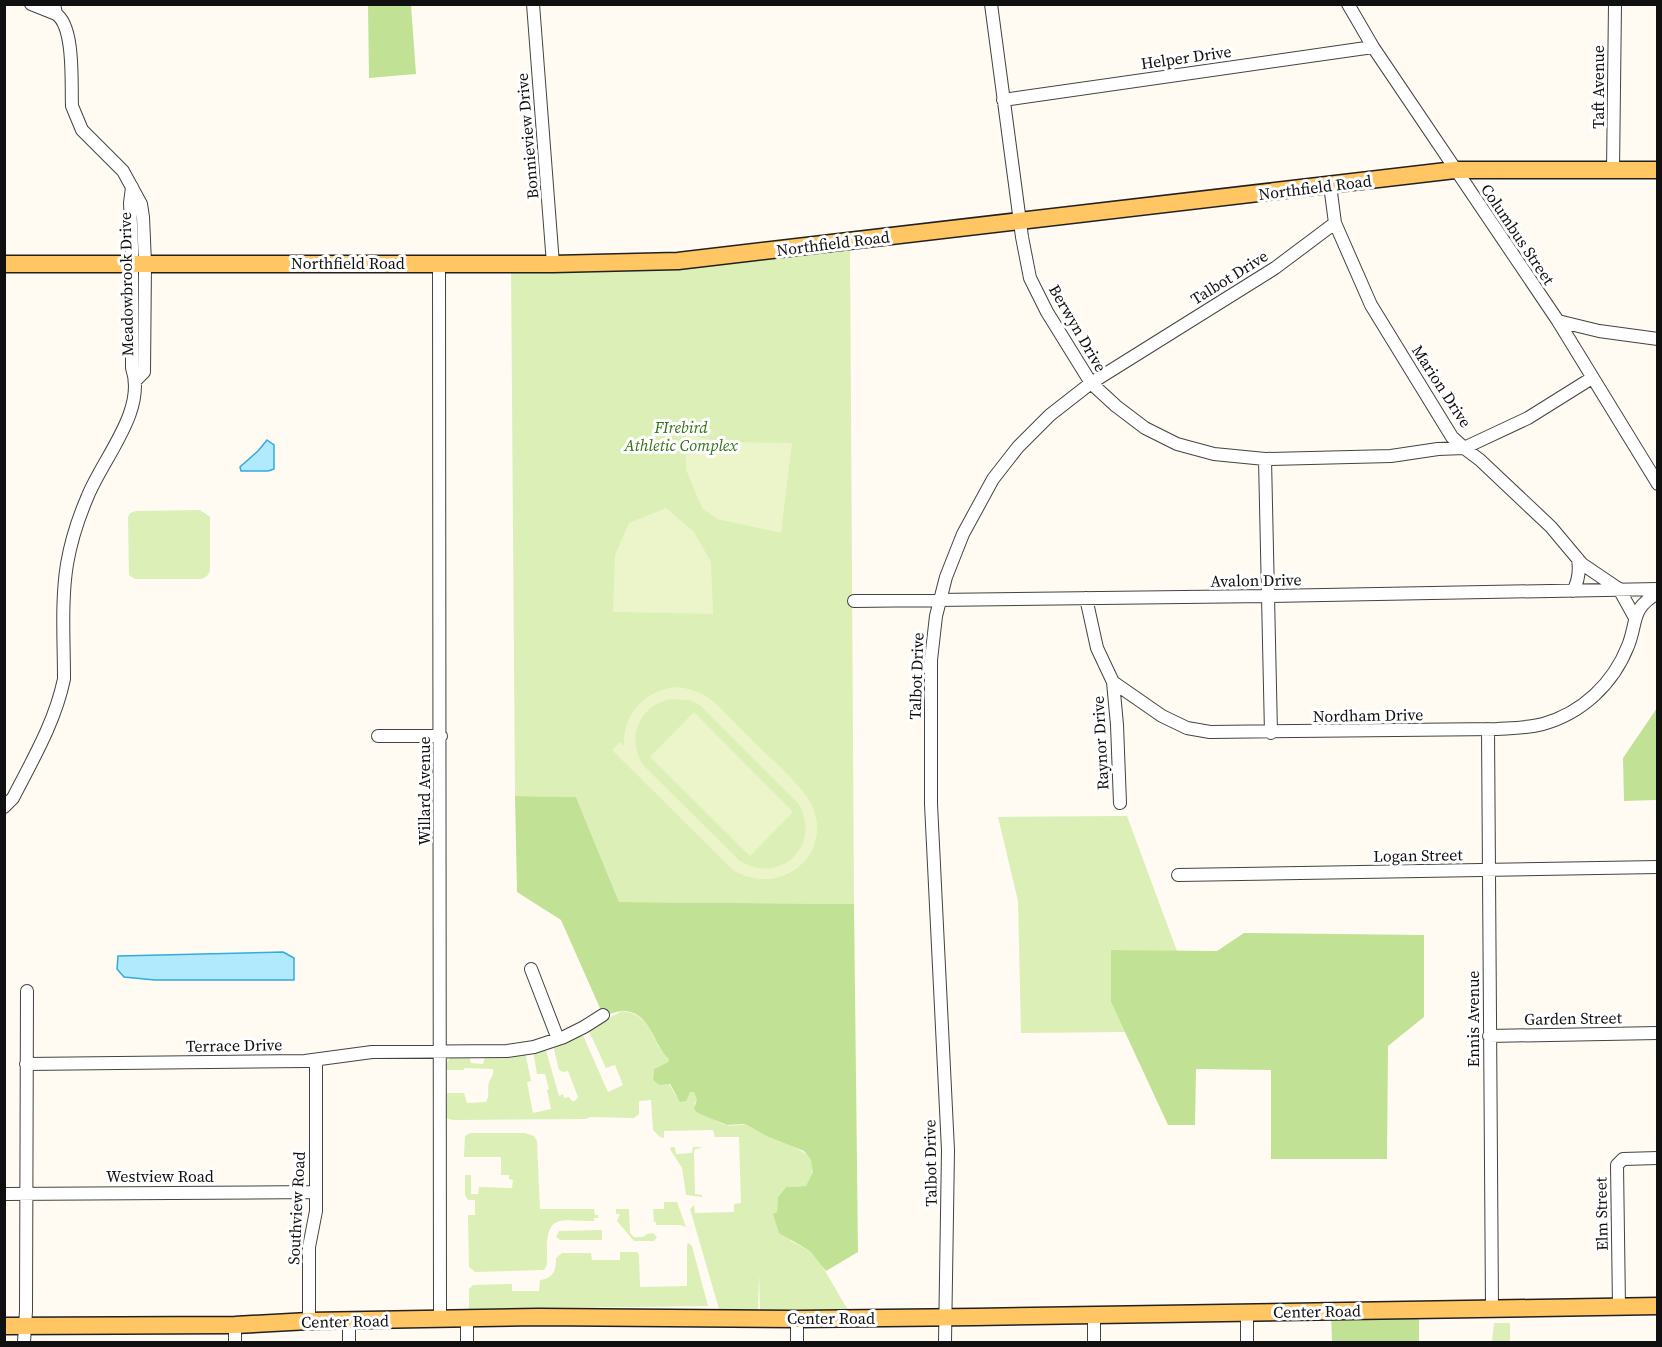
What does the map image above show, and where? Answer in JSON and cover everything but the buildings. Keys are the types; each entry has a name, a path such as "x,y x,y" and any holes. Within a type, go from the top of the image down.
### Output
{"main road":[{"name":"Northfield Road","path":"4,264 553,264 685,261 1455,170 1658,170"},
{"name":"Center Road","path":"4,1326 24,1334 309,1321 467,1318 945,1317 1658,1306"}],"street":[{"name":"Meadowbrook Drive","path":"4,807 13,798 49,729 60,697 64,679 66,566 71,545 88,495 126,423 135,396 136,380 132,368 139,263 130,203 132,187 123,171 82,130 75,116 72,106 68,35 63,19 55,9 31,4"},
{"name":"Bonnieview Drive","path":"533,4 553,264"},
{"name":"Berwyn Drive","path":"991,4 1019,221 1030,278 1047,312 1091,383 1145,428 1177,444 1214,454 1265,459 1391,456 1438,449 1464,448 1528,418 1592,378"},
{"name":"Columbus Street","path":"1348,4 1373,47 1558,321 1658,484"},
{"name":"Taft Avenue","path":"1613,170 1615,4"},
{"name":"Helper Drive","path":"1003,100 1373,47"},
{"name":"Marion Drive","path":"1330,185 1335,223 1371,305 1452,437 1480,460 1551,527 1578,559 1619,589 1635,616"},
{"name":"Talbot Drive","path":"945,1342 948,1150 931,804 931,660 940,600 954,554 993,479 1018,447 1050,415 1091,383 1275,268 1335,223"},
{"name":"Willard Avenue","path":"439,264 440,1319"},
{"path":"1558,321 1599,332 1658,339"},
{"path":"1265,459 1271,732"},
{"path":"1573,591 1579,577 1578,559"},
{"name":"Avalon Drive","path":"854,600 1267,596 1619,589 1658,591"},
{"path":"1635,616 1648,598 1658,591"},
{"name":"Nordham Drive","path":"1086,598 1097,648 1113,682 1162,716 1187,728 1210,732 1488,729 1542,724 1564,717 1579,708 1606,684 1629,645 1635,616"},
{"name":"Raynor Drive","path":"1113,682 1120,802"},
{"path":"1116,714 1123,706 1141,702"},
{"name":"Ennis Avenue","path":"1488,729 1492,1308"},
{"path":"378,736 441,736"},
{"name":"Logan Street","path":"1178,875 1658,867"},
{"path":"531,969 558,1039"},
{"path":"24,1334 27,991"},
{"name":"Terrace Drive","path":"26,1064 316,1060 372,1052 507,1051 534,1047 558,1039 603,1015"},
{"name":"Garden Street","path":"1490,1036 1658,1033"},
{"name":"Southview Road","path":"309,1321 309,1247 316,1211 316,1060"},
{"name":"Elm Street","path":"1618,1306 1617,1165 1623,1159 1658,1158"},
{"name":"Westview Road","path":"4,1194 316,1192"},
{"path":"1247,1313 1247,1342"},
{"path":"1094,1315 1094,1342"},
{"path":"467,1318 467,1342"},
{"path":"797,1318 797,1342"},
{"path":"349,1342 350,1322"},
{"path":"235,1325 235,1342"}],"green space":[{"path":"368,5 411,5 416,74 369,78"},
{"name":"FIrebird Athletic Complex","path":"850,241 854,904 619,902 576,797 515,796 511,264 553,264"},
{"path":"686,434 719,442 792,443 781,533 717,519 702,508 686,470"},
{"path":"666,508 694,532 711,562 713,614 613,612 615,555 629,523"},
{"path":"200,510 210,517 210,571 207,576 202,579 135,579 129,575 128,517 130,513"},
{"path":"677,687 689,689 712,701 803,791 814,810 817,828 815,844 807,858 796,869 782,876 766,879 750,877 733,870 612,750 620,742 624,746 627,724 638,706 645,699 665,689","holes":["670,699 690,700 701,706 798,803 804,818 805,833 794,857 783,864 770,868 755,867 740,861 643,765 636,744 638,724 643,716 650,708"]},
{"path":"1657,708 1657,800 1624,801 1623,758"},
{"path":"694,712 793,812 750,856 650,757"},
{"path":"515,796 576,797 619,902 854,904 858,1252 826,1271 810,1251 779,1233 773,1214 777,1212 778,1197 786,1187 806,1186 813,1172 811,1160 804,1151 768,1137 744,1124 727,1125 698,1113 694,1109 697,1099 694,1092 690,1092 686,1101 680,1102 670,1084 659,1085 653,1080 654,1069 668,1062 669,1059 641,1018 626,1011 603,1015 561,920 517,892"},
{"path":"1127,816 1177,951 1111,950 1111,1002 1125,1032 1021,1033 1018,901 998,817"},
{"path":"1244,933 1424,935 1424,1017 1388,1046 1387,1159 1271,1159 1271,1070 1196,1069 1195,1125 1168,1125 1111,1002 1111,950 1217,951"},
{"path":"622,1011 646,1023 669,1058 668,1062 654,1069 653,1080 659,1085 669,1084 676,1096 694,1092 698,1099 694,1104 722,1124 752,1127 770,1138 805,1153 810,1159 813,1166 812,1175 806,1186 786,1187 778,1197 777,1212 791,1241 810,1251 821,1264 848,1310 760,1311 759,1274 758,1311 720,1311 690,1209 694,1205 695,1213 734,1212 734,1204 741,1203 739,1137 715,1137 713,1130 664,1131 664,1138 660,1137 653,1130 651,1100 639,1101 639,1114 634,1118 453,1120 446,1118 447,1093 464,1093 467,1103 486,1102 493,1073 493,1069 446,1070 446,1064 450,1058 469,1056 471,1063 483,1064 485,1057 525,1052 531,1081 527,1082 533,1113 551,1109 545,1074 537,1074 533,1051 545,1047 559,1096 563,1094 564,1098 569,1097 575,1101 578,1097 568,1071 559,1070 553,1045 582,1033 608,1092 623,1085 615,1065 606,1068 588,1029"},
{"path":"470,1133 525,1133 534,1136 537,1141 540,1209 594,1209 595,1215 598,1215 594,1221 565,1220 553,1225 547,1239 547,1262 544,1270 475,1272 469,1267 468,1215 475,1215 475,1200 468,1200 465,1195 465,1175 471,1175 471,1194 478,1194 479,1187 512,1188 513,1180 509,1179 509,1175 501,1175 501,1157 464,1157 465,1136"},
{"path":"675,1147 676,1154 692,1153 693,1147 701,1147 695,1149 694,1152 695,1194 702,1195 702,1197 686,1195 682,1168 670,1149"},
{"path":"664,1202 677,1202 686,1227 656,1225 653,1209 664,1209"},
{"path":"616,1209 629,1209 630,1233 634,1237 643,1237 653,1233 657,1237 654,1241 634,1241 617,1221 620,1214 616,1214"},
{"path":"602,1230 602,1240 560,1240 556,1237 559,1231"},
{"path":"689,1243 692,1246 708,1306 469,1309 469,1289 473,1285 512,1284 512,1291 539,1291 540,1280 551,1275 555,1270 556,1258 562,1253 591,1253 592,1260 620,1260 620,1252 637,1252 640,1287 687,1286 687,1245"},
{"path":"1419,1309 1419,1342 1332,1342 1331,1311"},
{"path":"1494,1323 1510,1323 1510,1342 1492,1342"}],"water":[{"path":"267,440 274,445 274,469 241,471 240,467"},
{"path":"283,952 294,958 294,980 155,980 124,977 117,969 118,956"}]}
